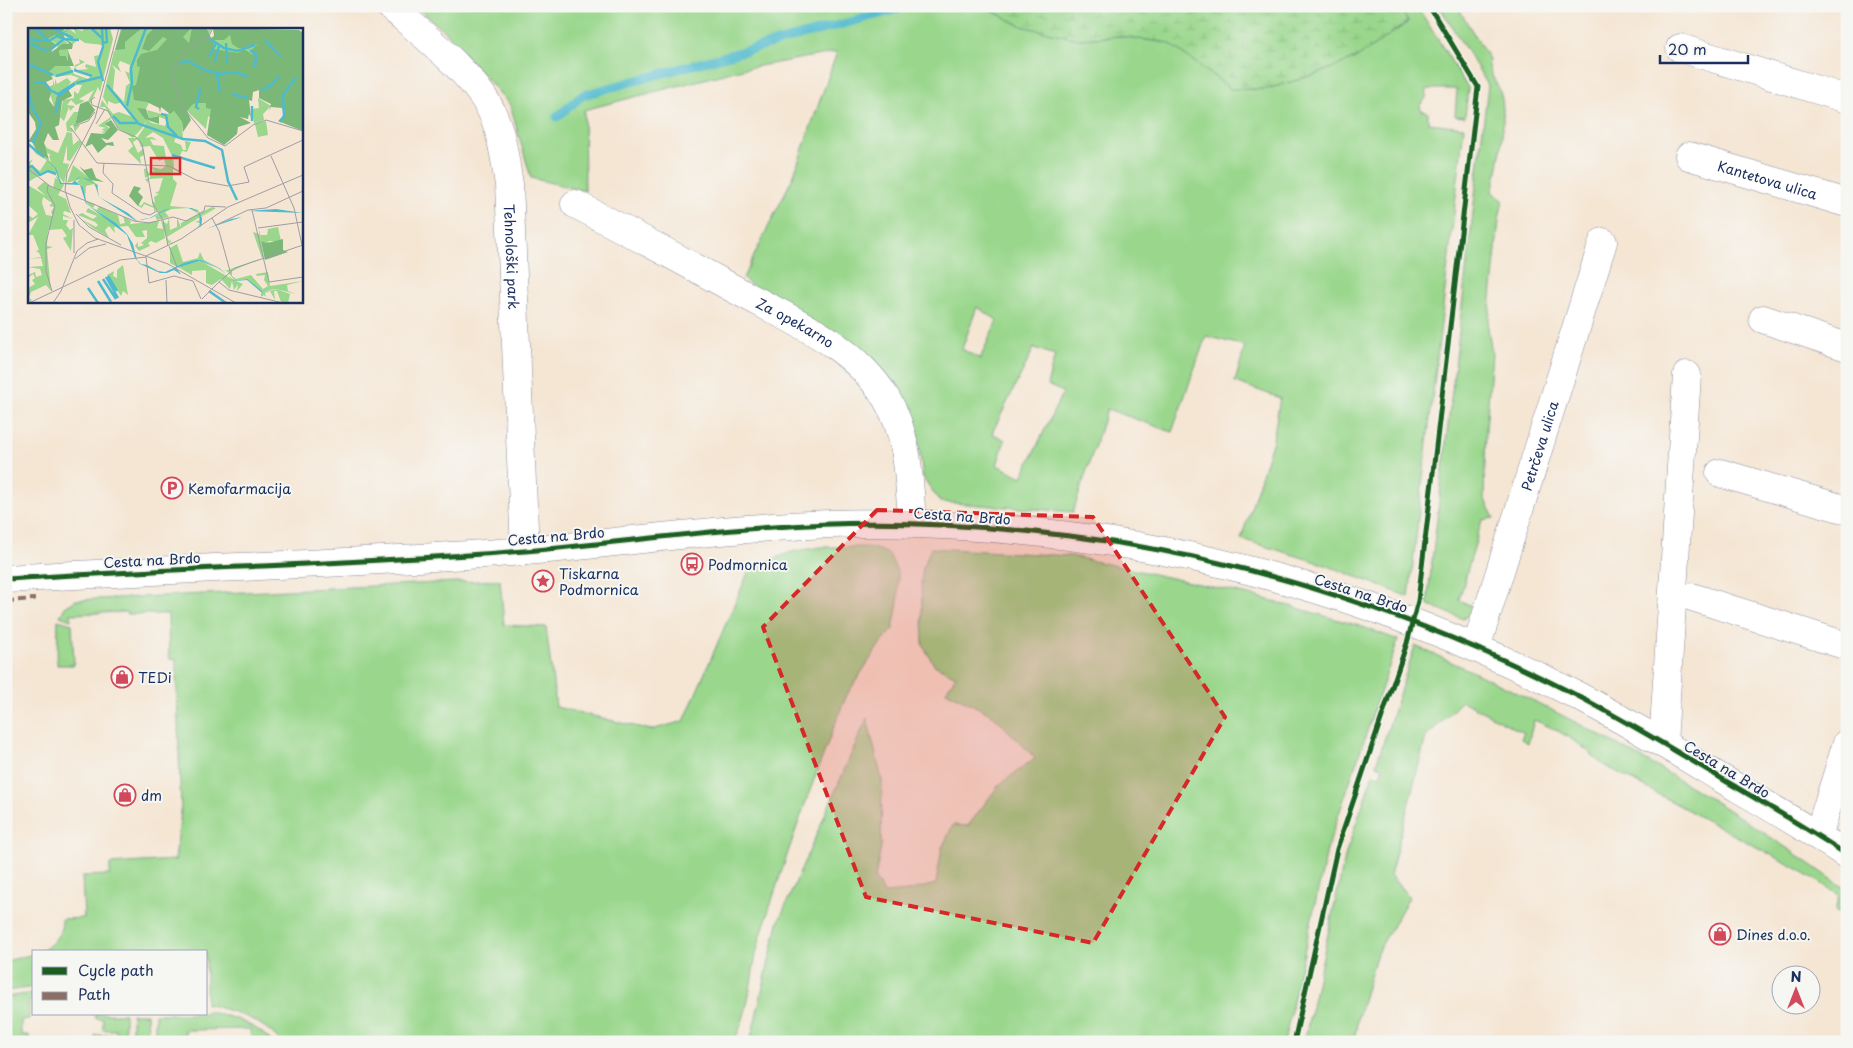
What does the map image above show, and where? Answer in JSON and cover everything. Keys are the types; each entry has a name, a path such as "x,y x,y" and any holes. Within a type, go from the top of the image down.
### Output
{"street":[{"name":"Tehnološki park","path":"390,6 448,58 479,92 494,116 501,139 509,184 525,551"},
{"path":"1680,48 1847,98"},
{"name":"Kantetova ulica","path":"1689,156 1847,203"},
{"name":"Za opekarno","path":"575,204 795,321 838,348 865,372 886,398 902,431 908,468 912,523"},
{"name":"Petrčeva ulica","path":"1476,648 1603,242"},
{"path":"1762,319 1847,347"},
{"path":"1663,743 1687,375"},
{"path":"1720,473 1847,510"},
{"name":"Cesta na Brdo","path":"6,579 525,551 776,526 912,523 1044,533 1138,546 1230,565 1356,602 1476,648 1577,695 1663,743 1847,855"},
{"path":"1692,597 1847,646"},
{"path":"1818,836 1847,743"}],"highlighted area":[{"path":"877,510 1093,517 1225,717 1093,943 866,897 763,627"}],"green space":[{"path":"415,6 982,6 1022,26 1079,39 1119,36 1169,43 1231,89 1267,89 1317,74 1358,57 1408,22 1399,6 1417,6 1468,88 1465,117 1455,116 1457,89 1427,89 1426,98 1420,105 1421,110 1428,113 1428,123 1464,127 1409,597 1320,563 1241,539 1273,440 1280,398 1235,382 1245,346 1206,336 1172,432 1107,409 1073,512 940,502 923,477 917,429 908,427 743,278 793,177 837,52 743,69 584,110 585,191 531,178 510,105 445,31","holes":["977,307 997,320 980,359 962,349","1034,348 1055,355 1047,385 1063,392 1022,477 997,465 1005,440 992,433"]},
{"path":"982,6 1399,6 1408,22 1358,57 1317,74 1267,89 1231,89 1169,43 1119,36 1079,39 1022,26"},
{"path":"1439,6 1457,6 1489,59 1491,73 1501,95 1503,105 1500,157 1492,192 1503,200 1499,219 1488,328 1492,353 1486,429 1484,498 1494,518 1482,520 1459,600 1476,608 1463,619 1427,604 1488,85"},
{"path":"821,547 870,547 889,554 898,574 898,602 893,629 878,647 848,693 818,767 760,939 747,1005 733,1042 281,1042 265,1027 247,1017 208,1005 208,950 43,950 56,939 61,930 62,919 84,918 82,876 110,875 110,864 175,860 181,812 176,660 169,659 168,614 127,614 126,612 71,614 71,620 60,616 65,607 76,600 500,580 504,625 546,627 556,707 651,730 684,721 750,568 791,552"},
{"path":"931,548 1071,556 1258,597 1360,626 1398,640 1328,846 1284,1042 750,1042 778,923 867,718 882,780 881,846 875,879 884,893 908,891 936,884 942,848 953,825 968,826 999,785 1035,758 994,716 946,691 956,676 934,665 923,645 921,583 923,567"},
{"path":"58,620 72,624 74,665 57,665"},
{"path":"1415,646 1529,698 1584,727 1638,756 1744,820 1847,890 1847,917 1835,911 1839,895 1805,873 1602,764 1562,733 1534,720 1528,743 1521,739 1524,733 1462,701 1426,737 1390,875 1409,897 1377,953 1358,1017 1354,1042 1304,1042 1346,853 1373,774 1380,776 1383,767 1376,765"},
{"path":"32,954 32,987 6,991 6,961"},
{"path":"32,993 32,1000 29,1001 29,1019 21,1020 21,1035 29,1035 29,1042 6,1042 6,997"},
{"path":"208,1012 250,1025 272,1042 251,1042 250,1029 185,1030 185,1042 155,1042 155,1016 208,1016"},
{"path":"95,1016 125,1016 125,1042 95,1042 95,1035 116,1035 116,1030 103,1030 103,1019 95,1018"},
{"path":"132,1016 147,1016 148,1034 132,1034"}],"waterway":[{"path":"557,117 583,95 909,6"}],"marked path":[{"path":"6,601 35,599"}],"cycle path":[{"path":"1294,1042 1337,849 1407,643 1418,601 1478,87 1429,6"},
{"path":"6,579 525,551 743,529 807,525 875,523 942,525 1043,533 1112,542 1180,554 1316,589 1382,611 1447,636 1511,664 1612,714 1786,816 1847,855"}],"place":[{"name":"Kemofarmacija","path":"172,488"},
{"name":"Podmornica","path":"692,564"},
{"name":"Tiskarna Podmornica","path":"543,581"},
{"name":"TEDi","path":"122,677"},
{"name":"dm","path":"125,795"},
{"name":"Dines d.o.o.","path":"1720,934"}]}
